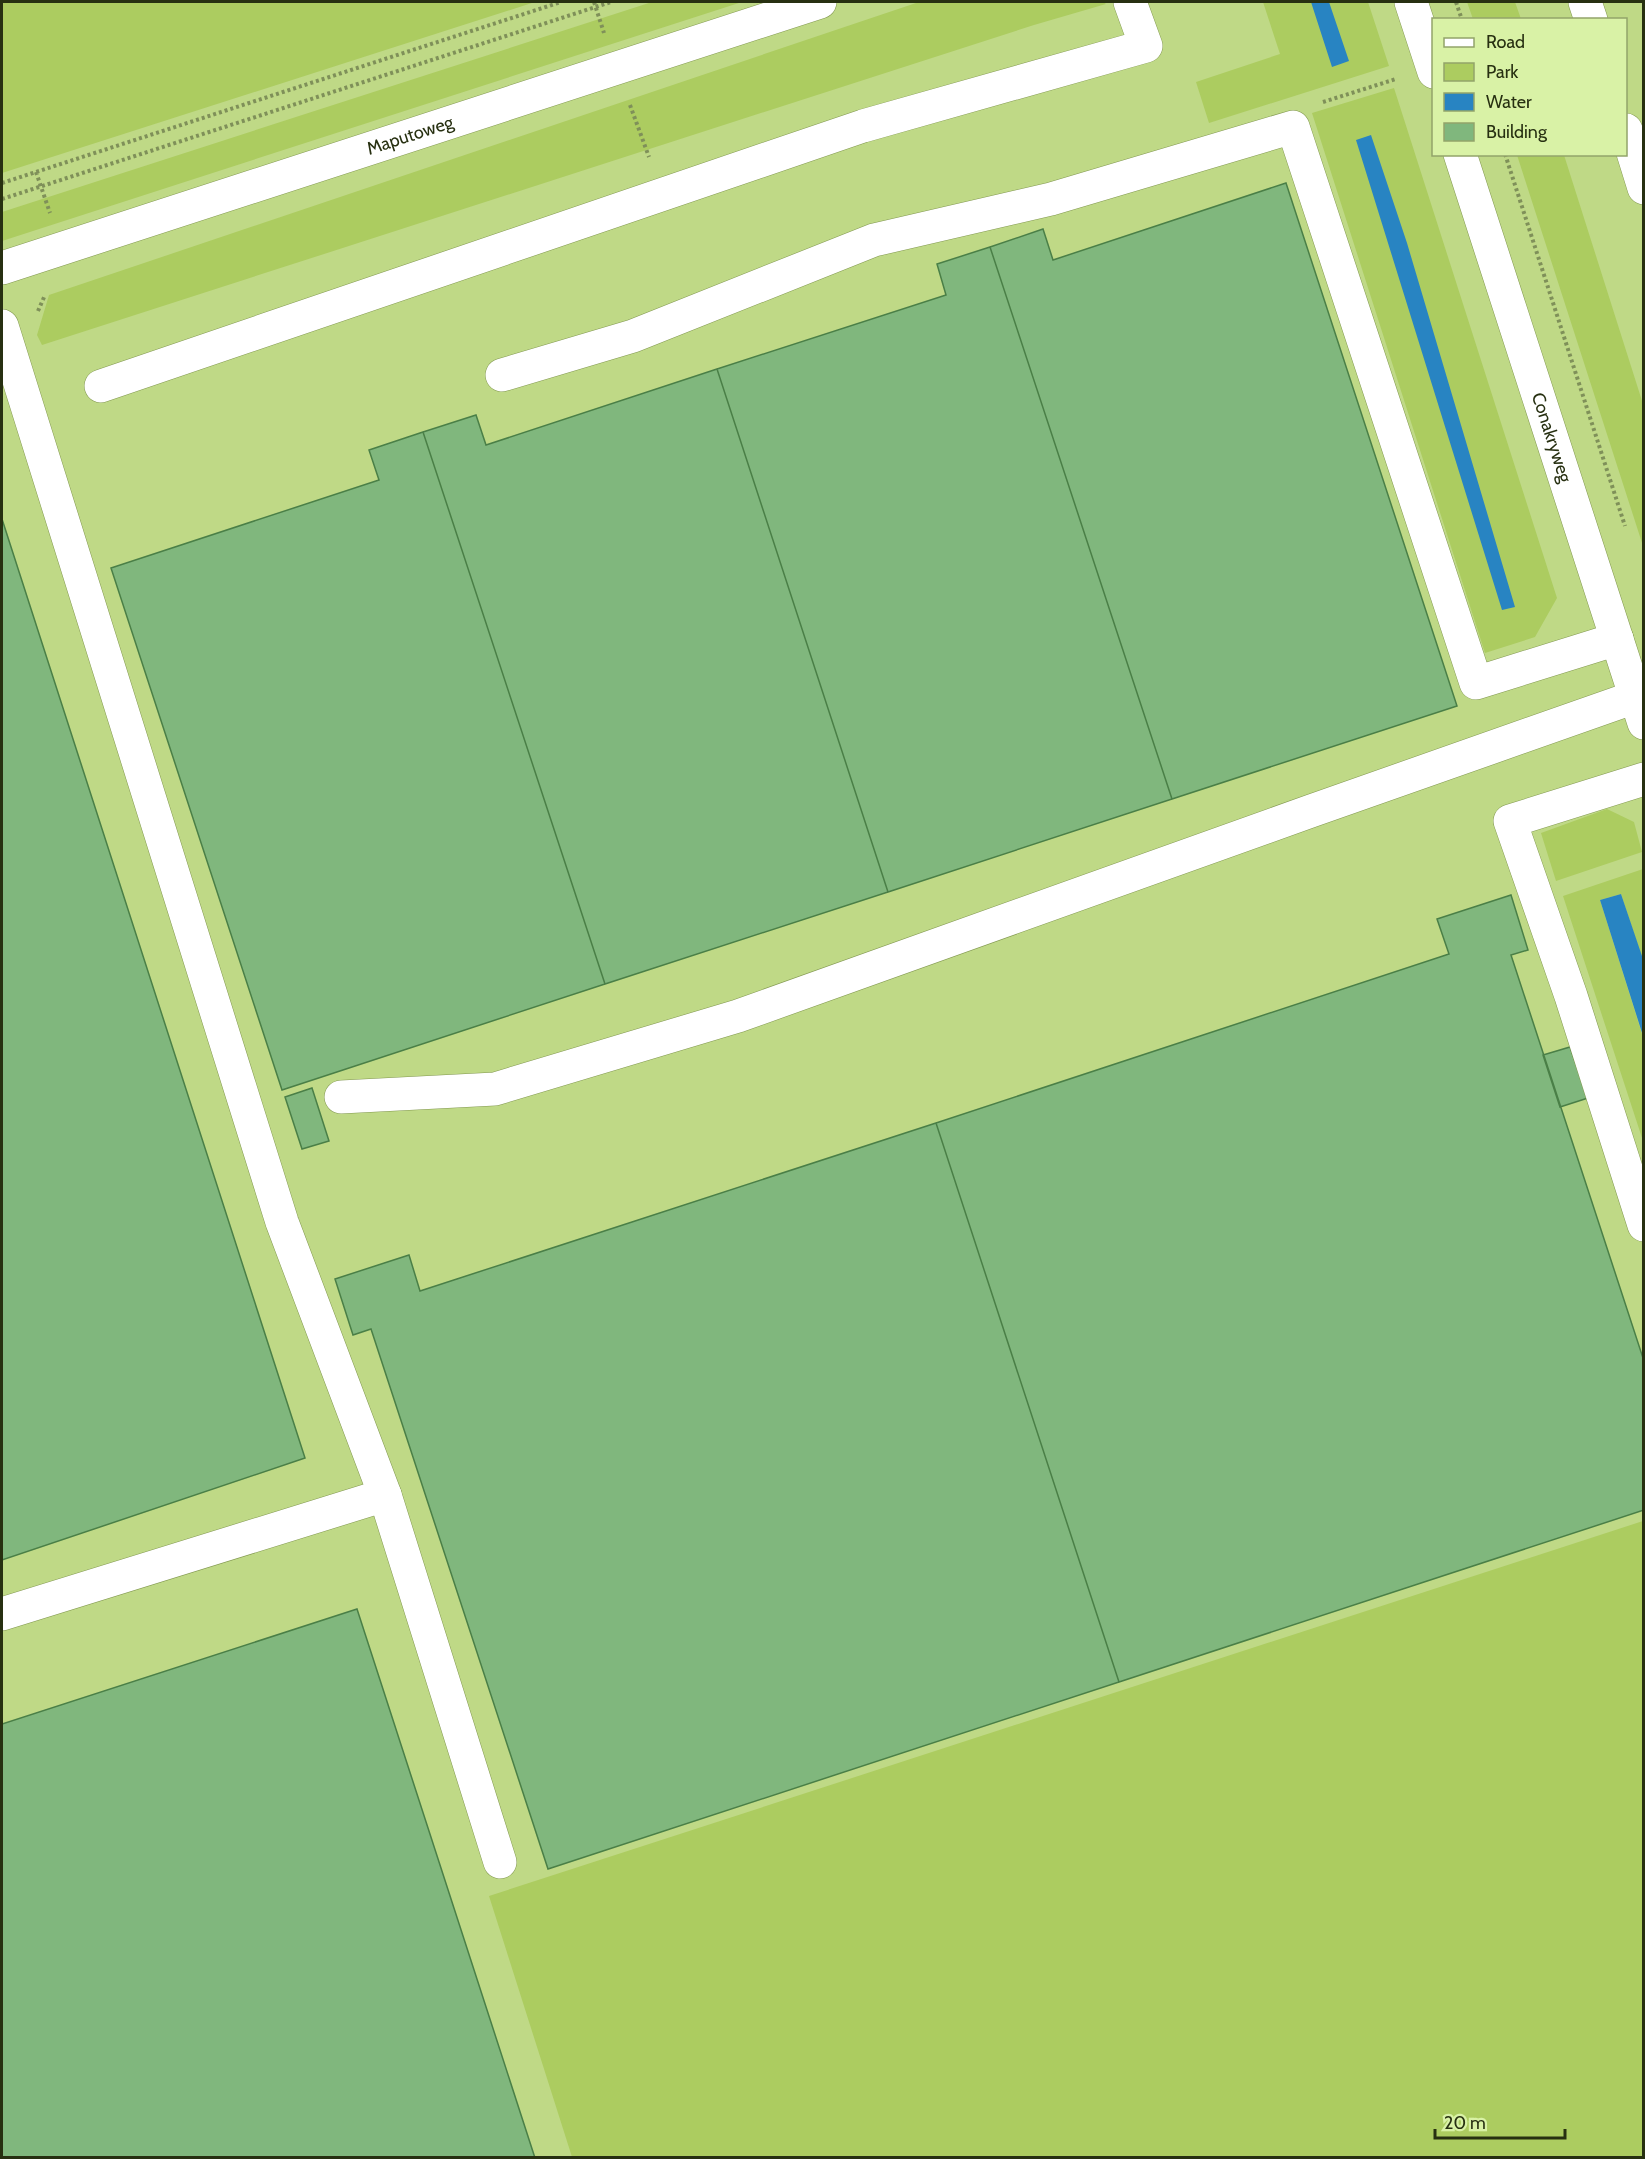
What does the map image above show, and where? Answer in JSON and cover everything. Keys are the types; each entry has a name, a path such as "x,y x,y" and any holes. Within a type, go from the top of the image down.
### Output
{"street":[{"name":"Maputoweg","path":"2,268 820,2"},
{"path":"101,386 863,126 1146,46 1130,2"},
{"path":"1412,2 1432,67"},
{"path":"1585,2 1590,18"},
{"path":"502,375 633,336 874,240 1051,199 1293,127 1476,683 1617,639"},
{"path":"1627,133 1644,188"},
{"name":"Conakryweg","path":"1461,156 1639,710"},
{"path":"2,326 282,1222 385,1495 500,1862"},
{"path":"341,1097 495,1089 738,1016 1311,811 1639,710"},
{"path":"1644,779 1510,821 1571,996 1644,1225"},
{"path":"2,1614 385,1495"}],"path":[{"path":"2,183 561,2"},
{"path":"2,199 594,4 611,2"},
{"path":"1456,2 1461,18"},
{"path":"1317,104 1432,70"},
{"path":"1506,156 1625,527"},
{"path":"36,172 41,186"}],"shaded area":[{"path":"381,2 1643,2 1643,2157 2,2157 2,89"}],"green space":[{"path":"2,2 535,2 2,173"},
{"path":"652,2 742,2 2,241 2,212"},
{"path":"919,2 1103,2 1106,4 1034,25 42,345 37,335 49,295"},
{"path":"1263,2 1368,2 1389,66 1209,123 1196,82 1280,54"},
{"path":"1467,2 1515,2 1521,18 1473,18"},
{"path":"1394,88 1557,598 1535,637 1485,653 1312,113"},
{"path":"1517,156 1564,156 1643,404 1643,546"},
{"path":"1607,809 1634,822 1642,852 1556,881 1541,833"},
{"path":"1643,869 1643,961 1621,894 1600,900 1643,1037 1643,1141 1563,896"},
{"path":"1643,1521 1643,2157 572,2157 489,1896"}],"water":[{"path":"1311,2 1329,2 1349,61 1332,67"},
{"path":"1371,135 1407,243 1515,607 1502,610 1356,140"},
{"path":"1621,894 1643,959 1643,1036 1600,900"}],"building":[{"path":"1286,183 1457,706 1172,799 990,247 1043,229 1053,260"},
{"path":"990,247 1172,799 888,892 717,369 946,295 937,264"},
{"path":"717,369 888,892 605,984 423,432 476,415 486,445"},
{"path":"423,432 605,984 282,1090 111,568 379,480 369,450"},
{"path":"2,519 305,1458 2,1560"},
{"path":"1511,895 1528,950 1511,955 1644,1361 1644,1510 1119,1682 936,1123 1449,954 1437,919"},
{"path":"1570,1047 1588,1098 1560,1107 1543,1055"},
{"path":"312,1088 329,1141 302,1149 285,1097"},
{"path":"936,1123 1119,1682 548,1869 371,1329 353,1335 335,1279 409,1255 420,1291"},
{"path":"357,1609 535,2158 2,2158 2,1724"}]}
